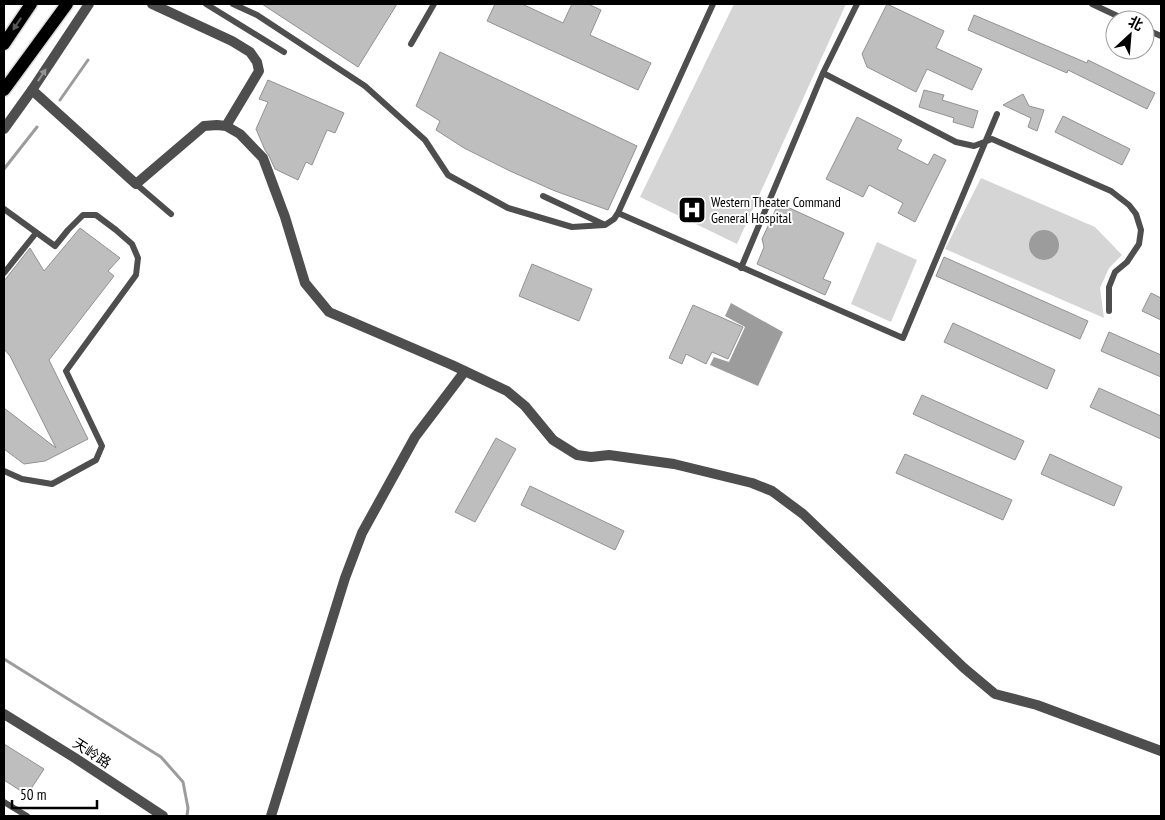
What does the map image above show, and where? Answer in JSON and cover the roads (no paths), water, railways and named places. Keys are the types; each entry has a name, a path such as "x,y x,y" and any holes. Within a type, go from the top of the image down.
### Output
{"main road":[{"path":"4,44 31,4"},
{"path":"4,90 67,4"}],"street":[{"path":"4,129 89,4"},
{"path":"152,4 232,41 250,52 257,62 259,71 226,126"},
{"path":"32,90 136,184 204,126 226,126 245,138 263,158 285,217 305,283 329,312 507,391 526,406 553,440 577,455 591,457 609,455 674,464 752,483 772,491 803,514 964,668 995,694 1037,705 1161,751"},
{"path":"271,816 345,578 362,533 415,437 465,371"},
{"name":"天岭路","path":"4,714 163,816"}],"lane":[{"path":"206,4 284,52"},
{"path":"233,4 257,15 365,86 425,140 448,175 508,208 572,228 605,225 614,220 712,4"},
{"path":"411,44 434,4"},
{"path":"741,268 823,72 857,4"},
{"path":"1092,4 1105,10"},
{"path":"823,72 956,142 974,146 992,139 1111,192 1129,205 1136,214 1141,230 1139,244 1127,262 1115,272 1109,287 1109,311"},
{"path":"618,213 903,338 997,114"},
{"path":"136,184 171,214"},
{"path":"543,196 605,225"},
{"path":"4,208 55,246 83,215 96,216 132,244 138,258 136,274 66,371 102,446 96,460 52,484 22,479 4,471"},
{"path":"4,273 36,233"},
{"path":"4,802 23,815"}],"waterway":[{"path":"60,100 88,60"},
{"path":"4,169 37,127"},
{"path":"4,659 161,757 183,782 188,808 187,816"}],"place":[{"name":"Western Theater Command General Hospital","path":"692,210"}]}
